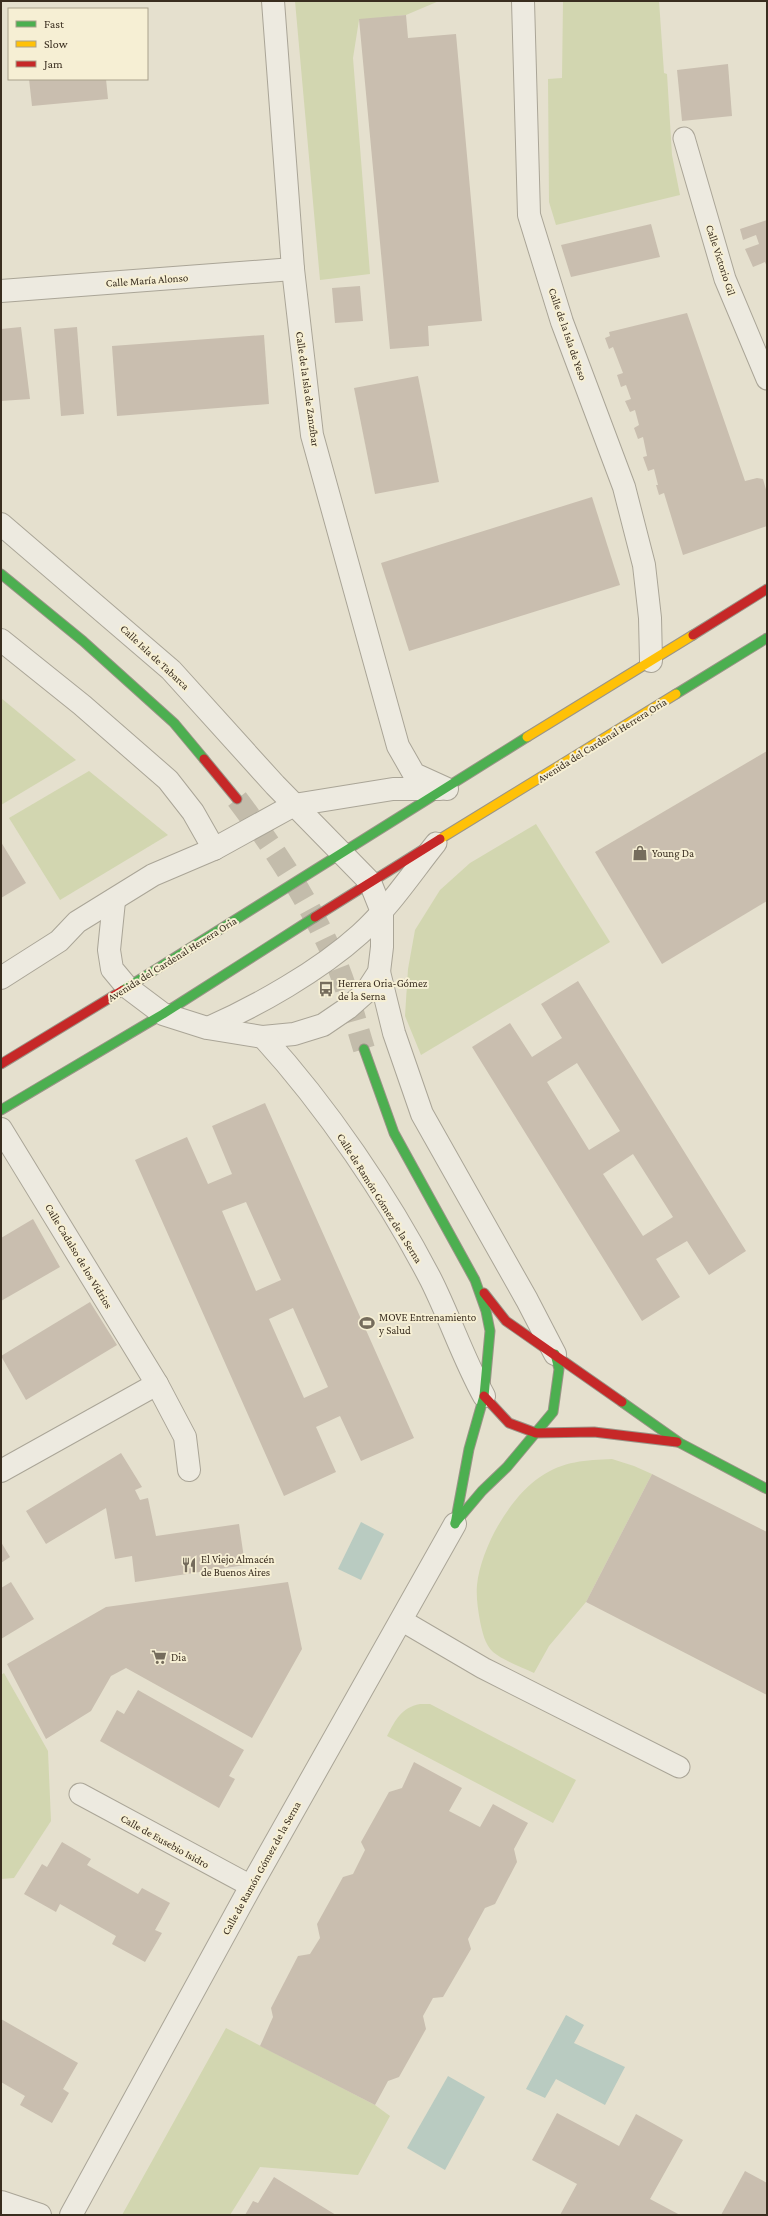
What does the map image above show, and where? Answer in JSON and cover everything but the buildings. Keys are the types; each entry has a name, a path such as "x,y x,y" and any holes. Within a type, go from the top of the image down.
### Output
{"main road":[{"path":"1,574 83,641 174,723 237,799"},
{"name":"Avenida del Cardenal Herrera Oria","path":"1,1064 341,854 448,790 476,769 767,589"},
{"name":"Avenida del Cardenal Herrera Oria","path":"1,1110 163,1014 370,882 767,638"},
{"name":"Calle de Ramón Gómez de la Serna","path":"364,1049 378,1092 394,1133 475,1280 506,1321 680,1443 767,1489"},
{"name":"Calle de Ramón Gómez de la Serna","path":"454,1524 469,1448 484,1396 490,1331 486,1311 475,1280"},
{"name":"Calle de Ramón Gómez de la Serna","path":"454,1524 482,1491 507,1467 553,1412 557,1396 559,1369 554,1354"},
{"name":"Calle de Ramón Gómez de la Serna","path":"484,1396 509,1423 536,1433 594,1432 680,1443"}],"street":[{"name":"Calle de la Isla de Zanzíbar","path":"274,1 294,269 312,435 398,746 414,774 448,790"},
{"name":"Calle de la Isla de Yeso","path":"524,1 529,215 562,322 624,487 644,565 650,618 651,661"},
{"name":"Calle María Alonso","path":"1,291 294,269"},
{"name":"Calle Isla de Tabarca","path":"1,524 171,670 294,805"},
{"path":"1,640 82,705 168,780 193,812 214,849"},
{"path":"1,978 59,940 77,922 114,901 153,875 214,849 294,805 393,789 448,790"},
{"path":"114,901 109,950 112,969 127,987 163,1014 207,1028 263,1037 294,1034 323,1025 348,1008 366,992 379,972 382,948 382,912 370,882 294,805"},
{"name":"Calle de Ramón Gómez de la Serna","path":"379,972 394,1033 422,1114 451,1170 527,1300 554,1354"},
{"name":"Calle de Ramón Gómez de la Serna","path":"263,1037 310,1091 366,1172 406,1235 431,1282 467,1364 484,1396"},
{"name":"Calle Cadalso de los Vidrios","path":"1,1128 157,1384 185,1436 189,1470"},
{"path":"1,1471 157,1384"},
{"name":"Calle de Ramón Gómez de la Serna","path":"72,2215 251,1886 454,1524"},
{"path":"1,2202 40,2215"}],"lane":[{"name":"Calle Victorio Gil","path":"684,138 725,279 767,379"},
{"name":"Avenida del Cardenal Herrera Oria","path":"207,1028 244,1011 336,955 361,934 382,912 437,841"},
{"path":"401,1620 483,1668 679,1767"},
{"name":"Calle de Eusebio Isidro","path":"80,1794 251,1886"}],"green space":[{"path":"295,1 439,1 406,15 359,20 353,58 370,274 320,280"},
{"path":"563,1 659,1 664,73 667,74 672,155 680,195 556,225 549,202 548,79 562,78"},
{"path":"1,698 76,760 1,805"},
{"path":"89,771 168,835 60,900 9,818"},
{"path":"536,824 610,942 421,1055 405,1016 408,969 415,930 440,890 470,863"},
{"path":"612,1459 652,1474 586,1602 549,1646 534,1673 497,1655 490,1649 486,1642 480,1621 477,1594 477,1585 484,1555 498,1525 507,1511 529,1486 540,1477 557,1468 575,1462"},
{"path":"4,1673 48,1751 51,1821 14,1878 1,1879 1,1675"},
{"path":"420,1704 430,1704 576,1780 553,1823 387,1736 396,1719 404,1711"},
{"path":"226,2028 375,2105 390,2116 358,2175 260,2167 230,2215 122,2215"}],"shaded area":[{"path":"361,1522 384,1534 361,1580 338,1569"},
{"path":"566,2015 584,2025 574,2043 625,2067 605,2105 556,2079 545,2098 526,2089"},
{"path":"448,2076 485,2097 445,2170 407,2148"}],"tunnel":[{"path":"237,799 264,836 301,893 312,913 342,976 364,1049"}],"traffic: fast":[{"path":"1,574 83,641 174,723 204,759"},
{"path":"676,694 767,638"},
{"path":"123,990 527,737"},
{"path":"1,1110 163,1014 315,917"},
{"path":"364,1049 394,1133 475,1280 486,1311 490,1331 484,1396 469,1449 455,1524"},
{"path":"455,1523 482,1491 507,1467 553,1412 559,1369 555,1354"},
{"path":"622,1402 680,1443 767,1489"}],"traffic: slow":[{"path":"527,737 693,635"},
{"path":"440,839 676,694"}],"traffic: jam":[{"path":"693,635 767,589"},
{"path":"204,759 237,799"},
{"path":"315,917 440,839"},
{"path":"1,1064 123,990"},
{"path":"484,1293 506,1321 622,1402"},
{"path":"484,1396 509,1423 536,1433 594,1432 677,1442"}],"place":[{"name":"Young Da","path":"640,853"},
{"name":"Herrera Oria-Gómez de la Serna","path":"326,989"},
{"name":"MOVE Entrenamiento y Salud","path":"367,1323"},
{"name":"El Viejo Almacén de Buenos Aires","path":"189,1565"},
{"name":"Dia","path":"159,1657"}]}
